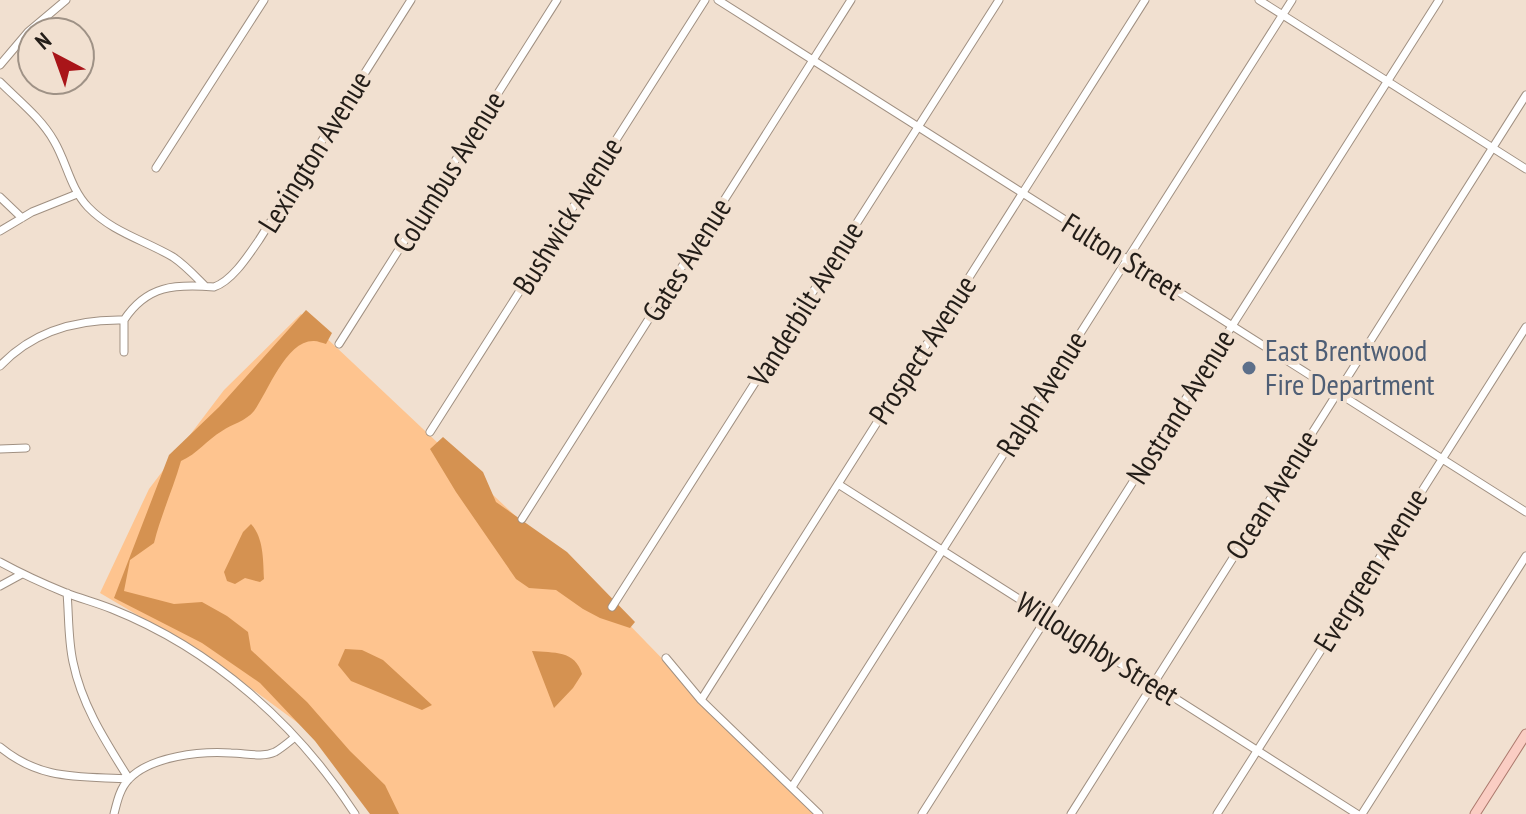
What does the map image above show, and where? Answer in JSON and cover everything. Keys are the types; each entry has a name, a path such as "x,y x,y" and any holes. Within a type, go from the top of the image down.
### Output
{"main road":[{"path":"1475,814 1526,734"}],"street":[{"path":"0,65 28,32 66,0"},
{"path":"156,168 264,0"},
{"name":"Lexington Avenue","path":"205,286 220,285 248,256 411,0"},
{"name":"Columbus Avenue","path":"339,344 557,0"},
{"name":"Bushwick Avenue","path":"430,432 705,0"},
{"name":"Fulton Street","path":"718,0 1526,512"},
{"name":"Gates Avenue","path":"522,519 851,0"},
{"name":"Vanderbilt Avenue","path":"612,607 999,0"},
{"name":"Prospect Avenue","path":"701,700 1145,0"},
{"path":"1259,0 1526,169"},
{"name":"Ralph Avenue","path":"792,787 1292,0"},
{"name":"Nostrand Avenue","path":"922,814 1439,0"},
{"path":"0,82 46,128 77,194 89,208 119,231 177,260 205,286"},
{"name":"Ocean Avenue","path":"1071,814 1526,95"},
{"path":"0,231 77,194"},
{"path":"0,197 22,218"},
{"path":"124,352 124,320 137,303 157,290 169,287 205,286"},
{"path":"0,366 18,350 53,330 98,320 124,320"},
{"name":"Evergreen Avenue","path":"1217,814 1526,327"},
{"path":"0,449 26,448"},
{"name":"Willoughby Street","path":"838,484 1359,814"},
{"path":"1359,814 1526,556"},
{"path":"0,562 67,593 112,609 182,643 237,682 295,737 355,814"},
{"path":"0,586 22,574"},
{"path":"67,593 73,661 80,686 100,733 129,779"},
{"path":"666,658 701,700 819,814"},
{"path":"114,814 129,779 153,764 208,753 273,753 295,737"},
{"path":"0,747 20,761 51,774 129,779"}],"shaded area":[{"path":"306,310 332,333 326,344 314,341 295,349 279,368 251,414 181,461 154,543 130,560 124,591 174,604 202,602 248,632 251,650 307,702 385,785 399,814 370,814 315,741 260,683 202,643 114,598 169,455 219,407"},
{"path":"301,314 612,607 813,814 373,814 317,737 207,656 100,593 149,489 224,390"},
{"path":"443,437 483,472 496,502 567,552 635,622 630,628 600,618 556,590 529,588 516,579 430,449"},
{"path":"251,524 261,543 264,579 260,582 245,578 235,584 227,581 224,572 243,532"},
{"path":"345,649 362,650 383,660 432,705 422,710 351,681 338,665"},
{"path":"532,651 569,657 579,666 582,674 554,708"}],"place":[{"name":"East Brentwood Fire Department","path":"1249,368"}]}
